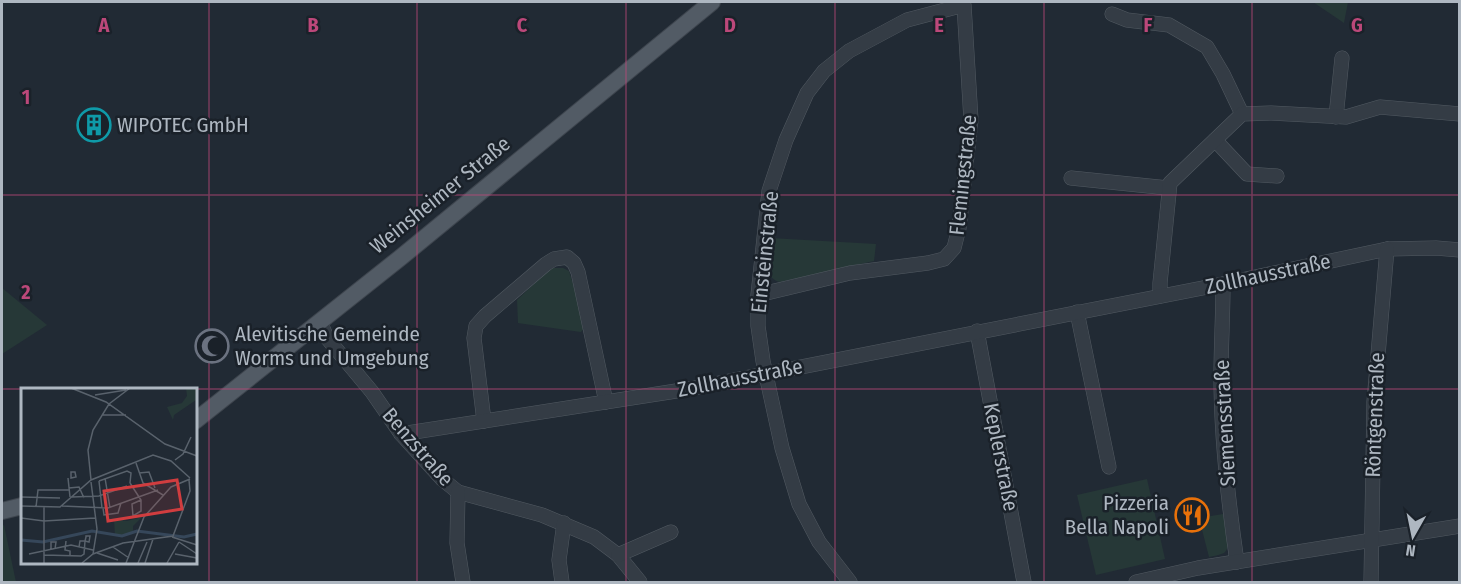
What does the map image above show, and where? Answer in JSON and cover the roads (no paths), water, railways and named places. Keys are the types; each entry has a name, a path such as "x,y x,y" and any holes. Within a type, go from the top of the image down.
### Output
{"main road":[{"name":"Weinsheimer Straße","path":"196,421 400,258 712,2"},
{"path":"2,511 21,506"}],"street":[{"name":"Flemingstraße","path":"758,295 850,273 928,263 944,259 954,248 959,228 971,120 964,4"},
{"name":"Einsteinstraße","path":"850,582 819,542 799,504 782,448 766,373 758,326 758,295 769,191 786,140 807,93 824,71 849,51 907,20 964,4"},
{"path":"1112,15 1127,20 1169,26 1207,47 1242,114"},
{"path":"1336,117 1342,58"},
{"path":"1160,296 1170,183 1242,114 1270,113 1336,117 1354,115 1380,107 1460,114"},
{"path":"1215,140 1247,174 1276,176"},
{"path":"1071,178 1168,188"},
{"name":"Zollhausstraße","path":"401,434 689,388 1223,284 1387,249 1460,250"},
{"name":"Röntgenstraße","path":"1371,582 1374,402 1387,249"},
{"path":"484,421 474,338 476,326 546,264 554,259 567,256 574,263 578,272 606,402"},
{"name":"Siemensstraße","path":"1223,284 1221,377 1223,435 1237,562"},
{"path":"1077,312 1109,466"},
{"name":"Benzstraße","path":"320,321 327,338 372,392 401,434 442,479 458,492 542,515 594,537 618,555 640,582"},
{"name":"Keplerstraße","path":"977,332 1024,582"},
{"path":"458,492 457,543 463,582"},
{"path":"562,582 559,560 564,523"},
{"path":"1136,582 1198,568 1460,525"},
{"path":"618,555 671,532"},
{"path":"1198,568 1200,582"}],"place":[{"name":"WIPOTEC GmbH","path":"94,125"},
{"name":"Alevitische Gemeinde Worms und Umgebung","path":"212,346"},
{"name":"Pizzeria Bella Napoli","path":"1192,515"}]}
